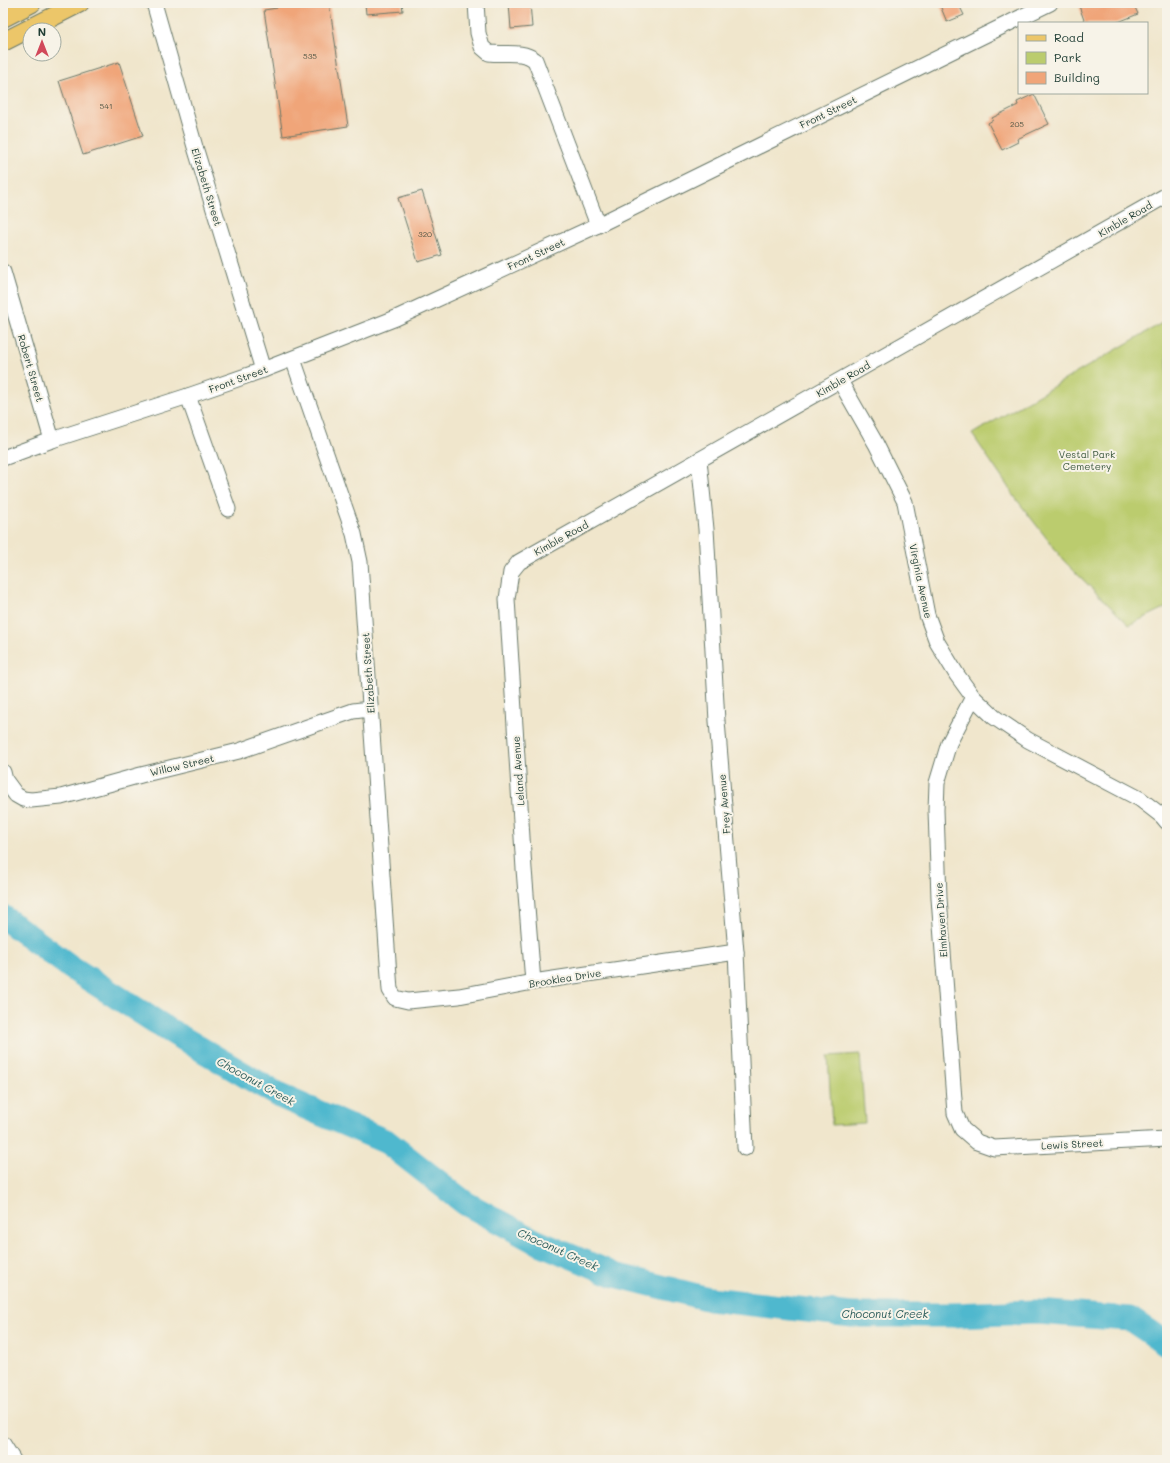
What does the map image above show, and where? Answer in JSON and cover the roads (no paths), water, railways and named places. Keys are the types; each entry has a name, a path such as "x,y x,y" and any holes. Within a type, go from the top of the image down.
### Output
{"main road":[{"path":"3,18 32,3"},
{"path":"3,42 80,3"}],"street":[{"name":"Elizabeth Street","path":"154,3 197,155 263,370"},
{"path":"476,3 478,33 482,47 489,53 519,53 529,56 535,60 598,225"},
{"name":"Front Street","path":"3,458 52,440 263,370 396,318 598,225 1050,3"},
{"name":"Kimble Road","path":"519,562 1167,195"},
{"name":"Robert Street","path":"3,272 52,440"},
{"name":"Elizabeth Street","path":"293,358 354,534 360,562 390,990 395,998"},
{"name":"Virginia Avenue","path":"840,381 876,444 906,502 927,615 937,642 957,675 973,697 994,717 1028,740 1140,799 1162,816 1167,822"},
{"path":"188,396 228,509"},
{"name":"Frey Avenue","path":"699,460 706,529 717,721 736,952 746,1148"},
{"name":"Leland Avenue","path":"519,562 511,572 507,599 524,869 533,982"},
{"name":"Elmhaven Drive","path":"973,697 949,743 937,783 936,810 939,898 955,1112 962,1129 977,1142"},
{"name":"Willow Street","path":"3,772 5,780 16,795 23,799 31,800 61,797 141,775 239,751 353,711 370,709"},
{"name":"Brooklea Drive","path":"395,998 408,1001 459,996 533,982 736,952"},
{"name":"Lewis Street","path":"977,1142 994,1148 1167,1139"},
{"path":"3,1444 13,1460"}],"waterway":[{"name":"Choconut Creek","path":"3,917 72,968 167,1029 282,1097 387,1142 465,1203 535,1241 615,1275 709,1299 852,1315 952,1315 1037,1312 1130,1319 1167,1344"}],"park label":[{"name":"Vestal Park Cemetery","path":"1087,460"}]}
